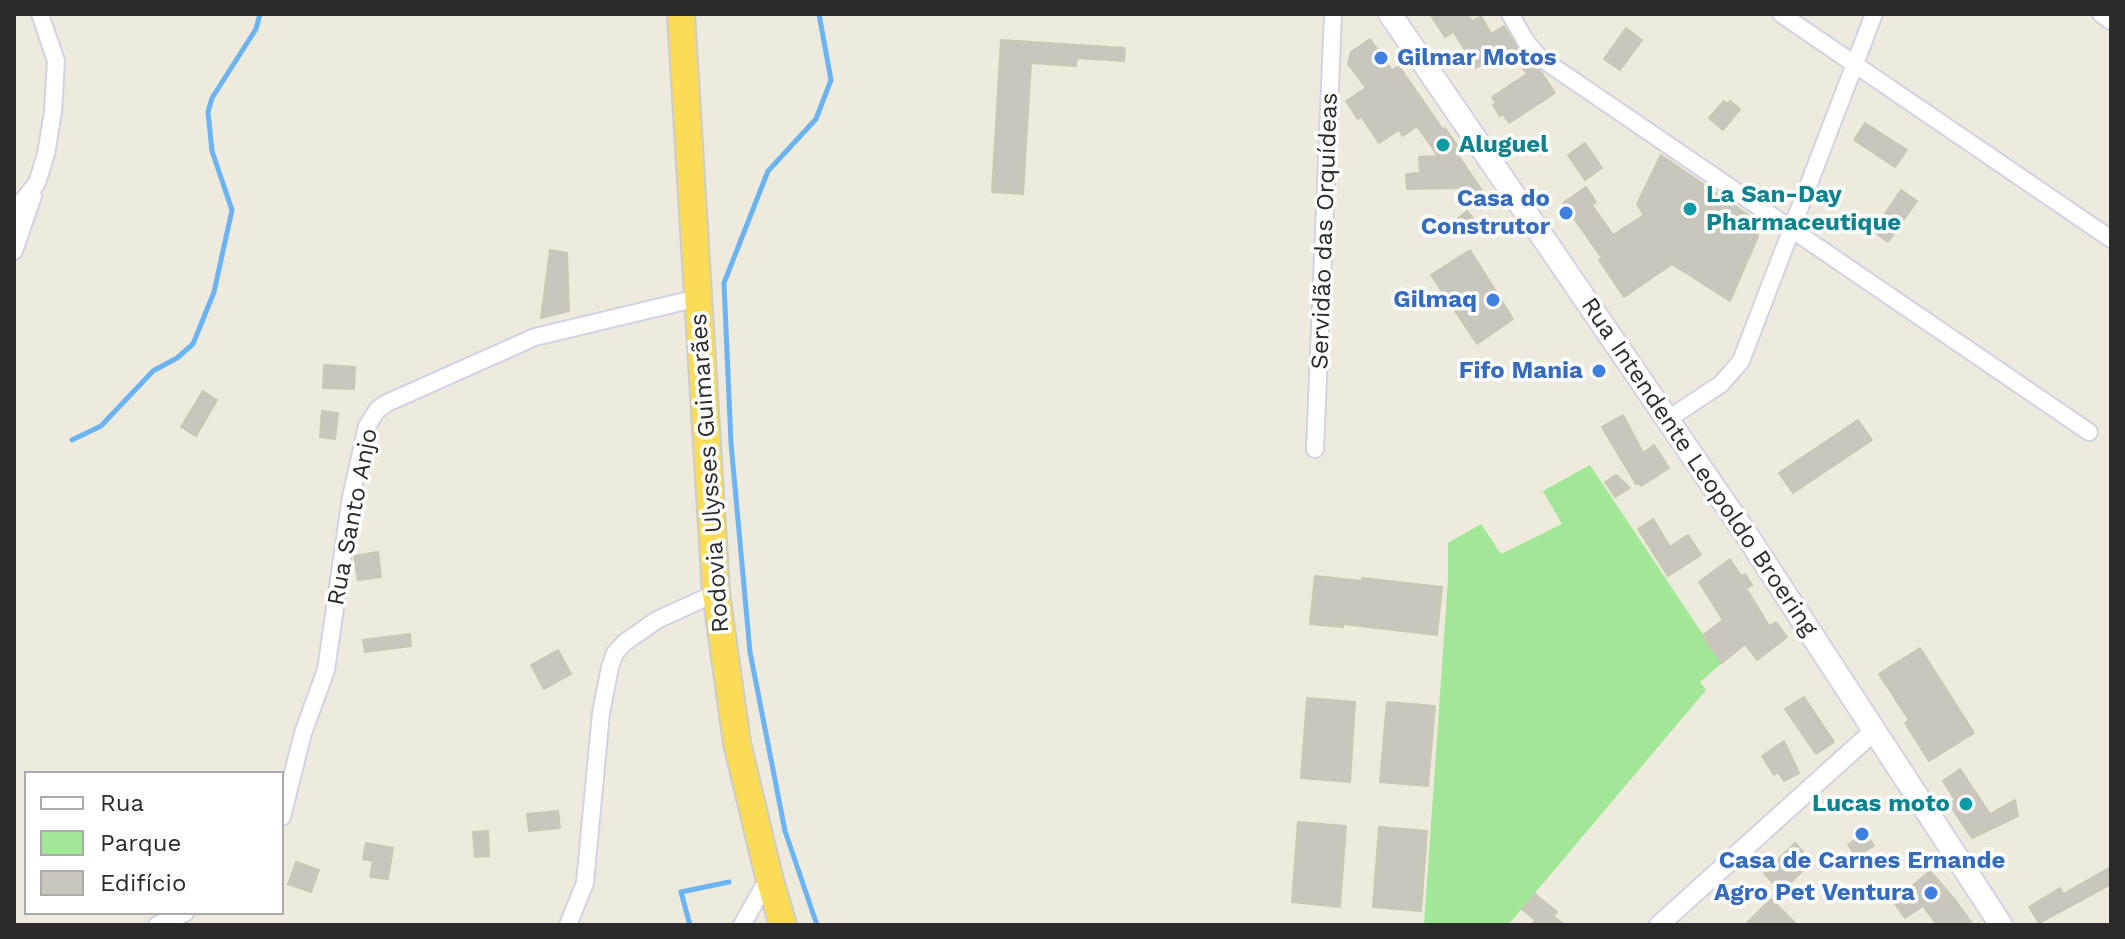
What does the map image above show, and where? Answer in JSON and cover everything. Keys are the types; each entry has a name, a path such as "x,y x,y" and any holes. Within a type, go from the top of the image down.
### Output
{"highway":[{"name":"Rodovia Ulysses Guimarães","path":"681,14 716,593 737,743 783,925"}],"main road":[{"name":"Rua Intendente Leopoldo Broering","path":"1390,14 1832,662 2001,925"}],"street":[{"path":"14,251 50,132 57,71 54,52 40,14"},
{"name":"Servidão das Orquídeas","path":"1315,449 1333,14"},
{"path":"1510,14 1539,57 2089,432"},
{"path":"1781,14 2111,239"},
{"path":"1668,419 1721,384 1741,361 1874,14"},
{"path":"2101,14 2111,21"},
{"path":"14,212 37,183"},
{"name":"Rua Santo Anjo","path":"284,809 303,733 326,670 351,497 367,426 378,409 535,337 698,298"},
{"path":"568,925 585,883 601,713 615,653 657,620 716,593"},
{"path":"1659,925 1874,731"},
{"path":"742,925 769,877"},
{"path":"157,925 180,915"}],"green space":[{"path":"1590,465 1722,663 1700,682 1706,690 1508,925 1424,925 1448,543 1481,524 1501,554 1562,524 1543,491"}],"building":[{"path":"1430,14 1467,14 1472,21 1481,16 1491,34 1504,26 1519,50 1541,72 1555,93 1509,123 1503,114 1500,116 1492,97 1527,74 1509,48 1476,68 1454,32 1445,37"},
{"path":"1626,28 1642,40 1620,70 1604,59"},
{"path":"1370,39 1392,70 1399,66 1443,130 1445,128 1459,148 1455,151 1483,192 1468,202 1459,188 1407,189 1406,174 1420,173 1419,157 1438,156 1417,126 1403,136 1399,130 1379,143 1361,116 1358,119 1346,101 1366,88 1348,64 1351,52"},
{"path":"1001,40 1125,48 1124,61 1077,58 1076,66 1031,63 1023,194 992,192"},
{"path":"1724,101 1728,104 1730,101 1740,109 1723,130 1709,118"},
{"path":"1865,123 1907,150 1895,167 1854,140"},
{"path":"1585,143 1602,168 1585,180 1568,155"},
{"path":"1661,155 1751,217 1758,236 1730,301 1672,264 1624,297 1599,260 1602,258 1563,203 1586,187 1596,202 1592,205 1613,235 1644,215 1637,204"},
{"path":"1901,190 1917,201 1888,242 1873,231"},
{"path":"1467,211 1478,224 1462,236 1452,223"},
{"path":"550,250 567,253 569,311 541,318"},
{"path":"1470,250 1513,319 1477,344 1431,275"},
{"path":"324,365 355,367 354,389 323,388"},
{"path":"203,391 217,400 196,436 181,427"},
{"path":"322,411 338,413 335,439 320,437"},
{"path":"1623,415 1643,453 1654,445 1669,468 1641,486 1636,484 1602,427"},
{"path":"1858,420 1872,440 1793,493 1779,473"},
{"path":"1616,475 1630,488 1615,497 1605,482"},
{"path":"1653,519 1670,547 1688,535 1701,555 1668,576 1638,529"},
{"path":"378,552 381,577 358,580 354,556"},
{"path":"1730,559 1741,576 1745,574 1752,585 1746,588 1769,626 1776,622 1787,637 1757,660 1745,644 1722,663 1702,636 1723,620 1699,582"},
{"path":"1315,576 1442,587 1437,635 1343,624 1343,627 1310,624"},
{"path":"410,634 411,646 365,652 363,640"},
{"path":"1920,648 1974,733 1929,761 1905,723 1909,720 1879,674"},
{"path":"558,650 571,674 544,689 531,665"},
{"path":"1804,697 1834,742 1816,754 1785,709"},
{"path":"1307,698 1355,702 1350,782 1301,778"},
{"path":"1387,702 1435,706 1428,786 1380,782"},
{"path":"1784,741 1799,773 1784,781 1778,772 1774,775 1762,756"},
{"path":"1960,769 1990,814 2015,800 2018,816 1972,838 1949,804 1955,800 1943,781"},
{"path":"558,811 560,828 529,831 527,814"},
{"path":"1298,822 1346,826 1340,907 1292,902"},
{"path":"1379,827 1427,831 1421,911 1373,907"},
{"path":"488,831 489,856 475,857 473,832"},
{"path":"1865,832 1874,846 1856,856 1848,845"},
{"path":"366,843 393,848 388,879 370,877 373,861 363,859"},
{"path":"1795,843 1812,862 1783,894 1764,873"},
{"path":"296,862 319,870 311,892 288,884"},
{"path":"2111,867 2111,884 2039,923 2029,907 2060,888 2063,894"},
{"path":"1930,871 1973,925 1937,925 1923,906 1905,918 1895,904 1913,892 1910,888"},
{"path":"1535,894 1557,912 1553,916 1564,925 1531,925 1535,920 1522,909"},
{"path":"1771,899 1797,925 1745,925"}],"waterway":[{"path":"72,440 101,426 153,371 177,358 193,344 214,292 232,210 212,151 208,112 212,98 256,29 260,14"},
{"path":"817,925 785,831 750,652 731,443 724,283 768,171 816,119 831,80 819,14"},
{"path":"690,925 681,892 729,882"}],"place":[{"name":"Gilmar Motos","path":"1381,58"},
{"name":"Aluguel","path":"1443,145"},
{"name":"La San-Day Pharmaceutique","path":"1690,209"},
{"name":"Casa do Construtor","path":"1566,213"},
{"name":"Gilmaq","path":"1493,300"},
{"name":"Fifo Mania","path":"1599,371"},
{"name":"Lucas moto","path":"1966,804"},
{"name":"Casa de Carnes Ernande","path":"1862,834"},
{"name":"Agro Pet Ventura","path":"1931,893"}]}
